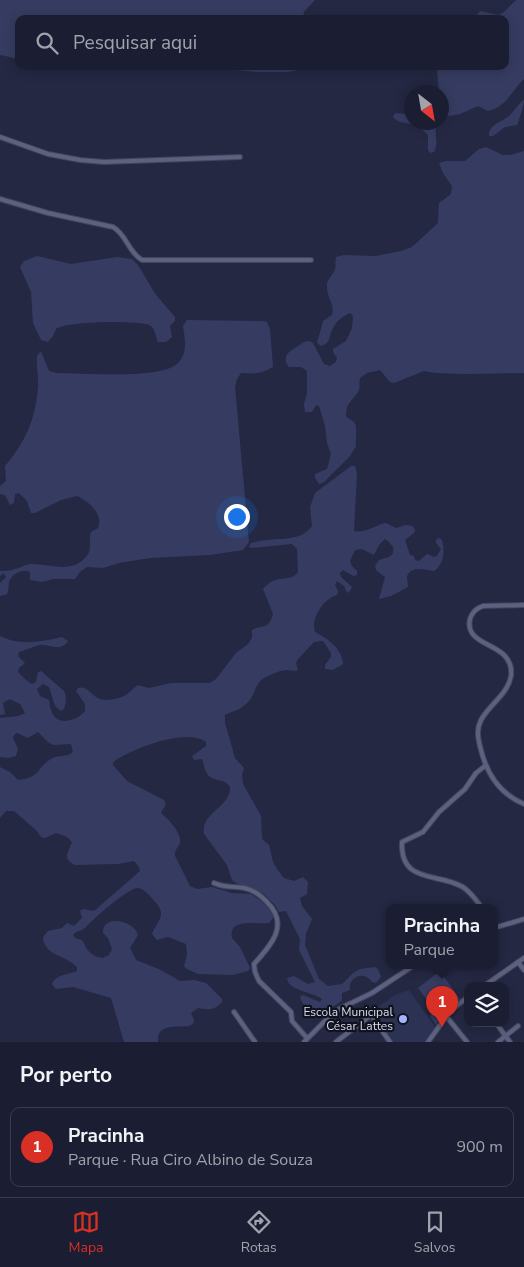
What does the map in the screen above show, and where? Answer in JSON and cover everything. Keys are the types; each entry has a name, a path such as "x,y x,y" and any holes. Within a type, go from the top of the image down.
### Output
{"street":[{"path":"0,137 48,154 104,162 240,157"},
{"path":"0,199 118,230 132,252 142,260 310,260"},
{"path":"524,605 483,606 477,608 471,616 470,628 473,635 479,641 502,653 510,665 511,675 508,684 482,719 479,725 478,739 485,766 493,780 501,790 524,804"},
{"path":"478,904 460,885 420,875 414,871 407,864 402,849 402,842 423,832 439,812 485,766"},
{"path":"214,883 222,887 245,888 258,893 274,909 278,920 277,934 268,950 254,964 255,972 259,981 291,1012 292,1021 307,1038"},
{"path":"498,927 524,918"},
{"path":"490,982 524,958"},
{"path":"518,962 524,970"},
{"path":"304,1042 340,1008 372,992 408,969"},
{"path":"428,1042 451,1010 464,1000"},
{"path":"234,1012 255,1042"},
{"path":"336,1042 371,1015 388,1041"},
{"path":"446,1016 467,1042"},
{"path":"498,1042 518,1026"},
{"path":"499,1027 510,1042"}],"shaded area":[{"path":"0,0 315,0 304,15 15,15 15,58 0,55"},
{"path":"516,0 524,0 524,79 500,106 494,109 488,111 478,106 460,114 449,116 449,85 438,85 437,70 509,70 509,15 499,15"},
{"path":"480,11 499,15 477,15"},
{"path":"235,70 296,70 288,72"},
{"path":"524,100 517,125 505,127 493,136 489,136 491,128 507,118"},
{"path":"395,113 404,114 404,123 396,120 393,117"},
{"path":"423,130 436,130 436,148 434,152 430,153 428,150 428,135"},
{"path":"486,147 503,155 524,151 524,373 464,374 424,371 394,383 390,382 380,370 367,373 360,378 359,390 346,410 347,417 355,424 356,446 350,456 324,482 319,484 315,474 327,469 331,454 327,443 325,426 319,406 316,405 312,412 305,412 307,371 301,367 289,367 286,356 302,343 310,341 313,343 324,364 330,366 336,362 337,358 333,349 346,341 352,328 353,316 350,313 335,325 326,343 321,346 317,343 323,321 332,315 333,311 327,291 327,284 335,269 336,257 344,255 376,256 412,247 438,223 439,203 451,194 452,186 439,163 465,161 479,149"},
{"path":"37,256 71,264 117,257 132,259 138,265 156,295 175,317 175,321 170,326 172,337 166,342 158,342 154,330 149,325 131,322 101,322 62,326 56,329 48,342 41,340 33,323 31,292 20,267 24,261"},
{"path":"187,320 263,321 267,322 270,329 273,367 257,373 241,373 235,387 249,542 243,550 210,555 150,558 119,563 103,568 87,567 75,579 53,579 42,582 30,580 30,572 21,571 10,579 7,594 0,596 0,583 6,577 4,573 0,576 0,571 12,570 30,564 69,567 82,561 89,552 91,532 98,528 99,523 99,518 94,509 77,496 61,500 35,513 31,513 27,501 19,493 15,494 14,503 10,505 5,495 0,494 0,486 6,481 5,466 24,439 35,410 38,384 37,356 41,351 49,371 57,373 139,374 156,372 169,368 181,359 185,350 183,326"},
{"path":"351,466 355,466 357,473 354,531 366,530 386,523 396,528 406,525 413,526 414,533 405,540 410,555 419,561 427,554 434,557 437,556 441,549 436,543 436,540 439,538 442,540 443,548 443,557 440,565 434,571 412,570 407,576 408,587 391,596 379,599 385,577 376,570 375,566 379,560 392,555 393,547 385,539 379,545 374,555 362,549 355,550 350,561 357,571 357,575 353,576 343,570 340,573 341,577 352,587 350,591 347,593 344,586 337,581 335,585 338,591 337,595 327,600 319,610 314,621 315,632 337,649 343,664 333,670 325,669 331,653 323,641 314,642 298,659 296,663 298,670 281,671 264,678 246,704 240,709 225,715 225,723 235,758 244,768 242,775 243,784 261,816 262,839 269,845 273,862 284,878 294,881 303,877 308,882 307,894 300,898 302,906 312,919 306,934 305,945 319,979 328,986 342,984 360,969 375,967 378,969 381,977 376,983 365,976 357,977 351,982 350,990 342,993 342,1000 328,1008 318,1009 303,1004 300,997 303,995 320,1002 322,999 291,986 288,982 287,978 294,976 308,984 315,982 299,950 300,939 286,911 279,912 264,894 232,880 227,865 204,834 204,827 207,821 226,800 230,787 225,782 213,779 208,775 202,759 194,760 192,756 206,746 206,742 197,738 173,738 132,751 113,762 113,765 127,781 164,800 165,805 161,813 180,837 180,843 175,856 190,886 197,889 212,887 232,893 251,894 271,910 274,917 269,923 244,923 234,927 232,938 240,947 250,968 248,971 233,975 198,974 187,969 184,966 187,955 186,944 168,937 157,940 152,934 160,918 161,911 159,906 145,891 138,888 119,898 84,929 75,933 73,935 75,938 82,940 90,952 95,956 103,958 109,955 112,949 108,938 103,933 104,927 113,921 125,923 136,930 138,935 130,948 136,960 161,970 180,981 195,980 206,983 222,999 222,1002 214,1008 198,1008 191,1013 194,1020 192,1025 168,1027 163,1030 159,1034 158,1042 124,1042 111,998 73,987 56,989 52,984 56,978 77,971 77,967 51,952 44,943 43,937 48,931 62,928 67,923 74,926 82,918 80,911 83,909 94,911 140,871 139,867 134,861 118,864 75,865 67,857 72,842 67,837 56,833 45,838 41,837 37,831 14,811 6,811 0,818 0,767 10,772 18,780 25,779 35,775 51,759 73,752 71,744 54,745 49,743 38,732 28,738 17,733 13,738 18,749 16,756 9,758 0,757 0,718 18,716 25,713 20,704 10,699 3,703 5,714 0,715 0,636 23,642 38,642 62,637 68,641 65,645 58,647 39,645 19,652 18,656 25,663 19,668 18,672 26,680 32,684 36,682 38,672 41,671 64,691 66,702 64,709 61,711 55,706 49,687 43,684 37,689 40,696 49,700 53,715 63,721 74,719 85,711 85,704 76,691 81,687 98,698 106,700 124,696 138,685 149,688 171,683 210,683 216,679 236,653 248,644 252,638 252,630 269,623 273,614 263,589 273,581 291,577 298,572 297,549 292,544 252,548 249,547 251,543 291,538 308,531 312,526 310,507 315,493"},
{"path":"440,971 460,999 446,1010 436,1025 430,1016 435,1011 418,988"},
{"name":"Escola Municipal César Lattes","path":"409,990 435,1027 425,1042 393,1042 372,1011 395,995"}],"place":[{"name":"Escola Municipal César Lattes","path":"403,1019"},
{"name":"Pracinha","path":"442,1027"}]}
